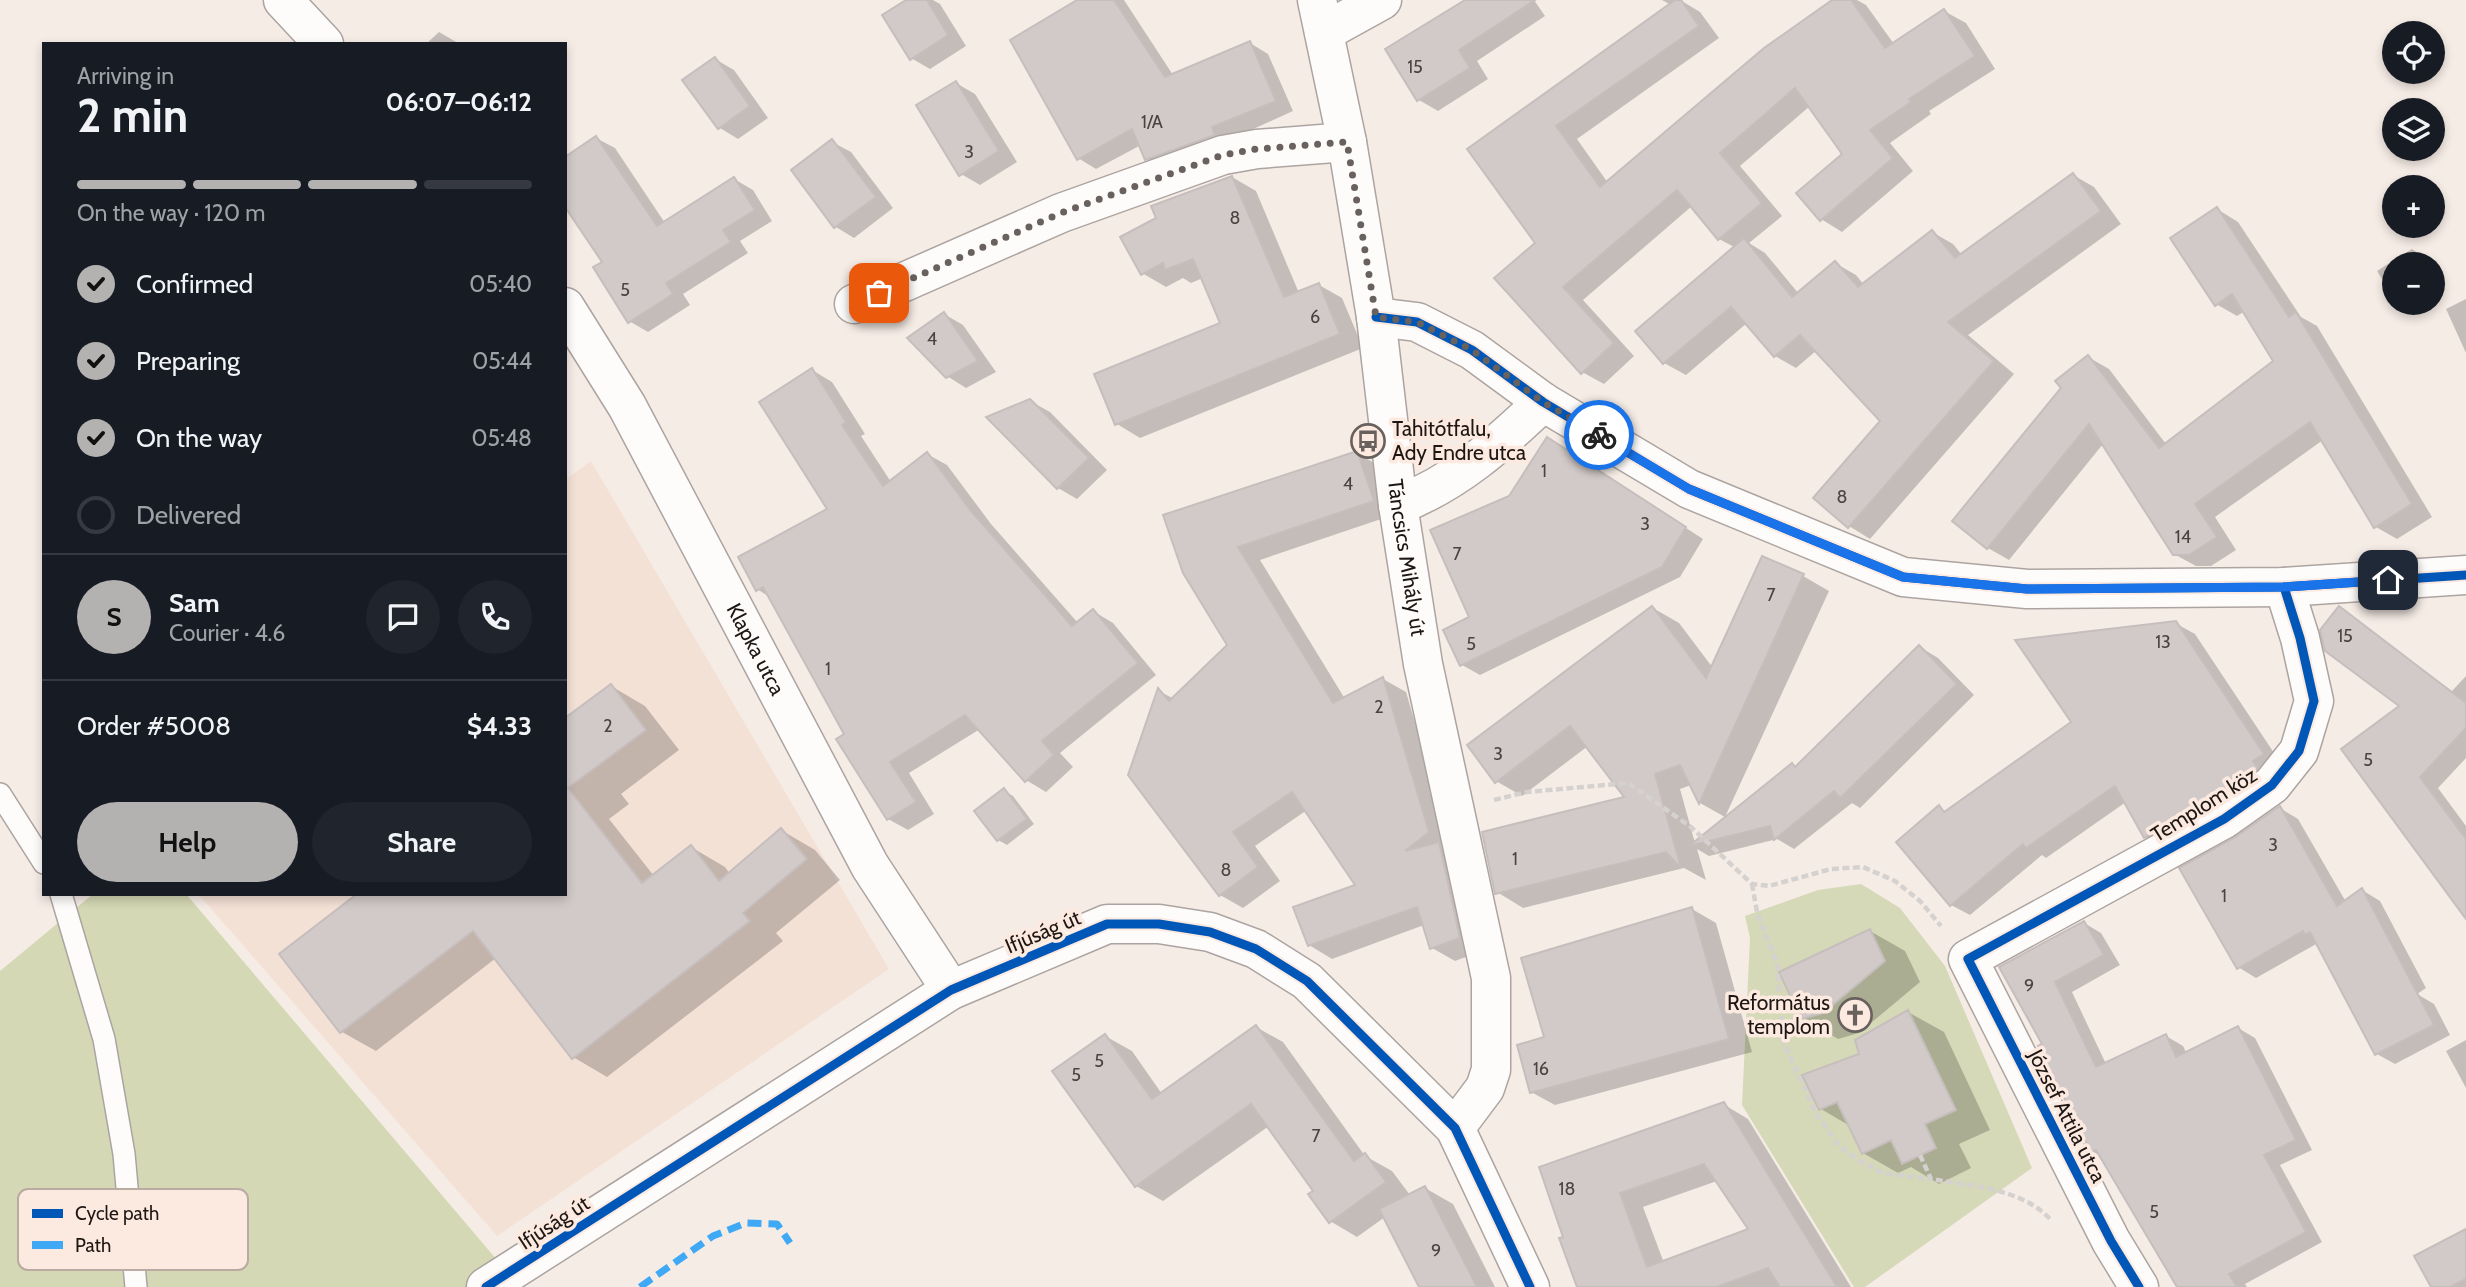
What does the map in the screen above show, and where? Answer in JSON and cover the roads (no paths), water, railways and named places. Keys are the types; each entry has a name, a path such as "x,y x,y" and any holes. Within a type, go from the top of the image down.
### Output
{"street":[{"path":"283,0 322,42"},
{"path":"1320,16 1382,0"},
{"name":"Táncsics Mihály út","path":"1320,16 1347,142 1376,317 1398,505 1423,664 1491,978 1491,1070 1485,1087 1455,1128"},
{"path":"854,304 1061,213 1223,155 1256,149 1347,142"},
{"name":"Klapka utca","path":"567,310 627,406 870,866 951,990"},
{"path":"1376,317 1417,322 1472,350 1543,402 1689,489 1903,577 2027,589 2284,587 2466,575"},
{"path":"1398,505 1427,494 1491,452 1543,402"},
{"name":"Templom köz","path":"1968,959 2224,819 2272,785 2299,751 2314,701 2300,638 2284,587"},
{"name":"Ifjúság út","path":"486,1287 951,990 1107,924 1160,924 1210,932 1256,949 1307,981 1455,1128 1530,1287"},
{"name":"József Attila utca","path":"1968,959 2112,1241 2139,1287"}],"lane":[{"path":"0,793 42,860"},
{"path":"62,896 104,1039 124,1154 127,1189"}],"place":[{"name":"Tahitótfalu, Ady Endre utca","path":"1368,441"},
{"name":"Református templom","path":"1855,1015"}]}
